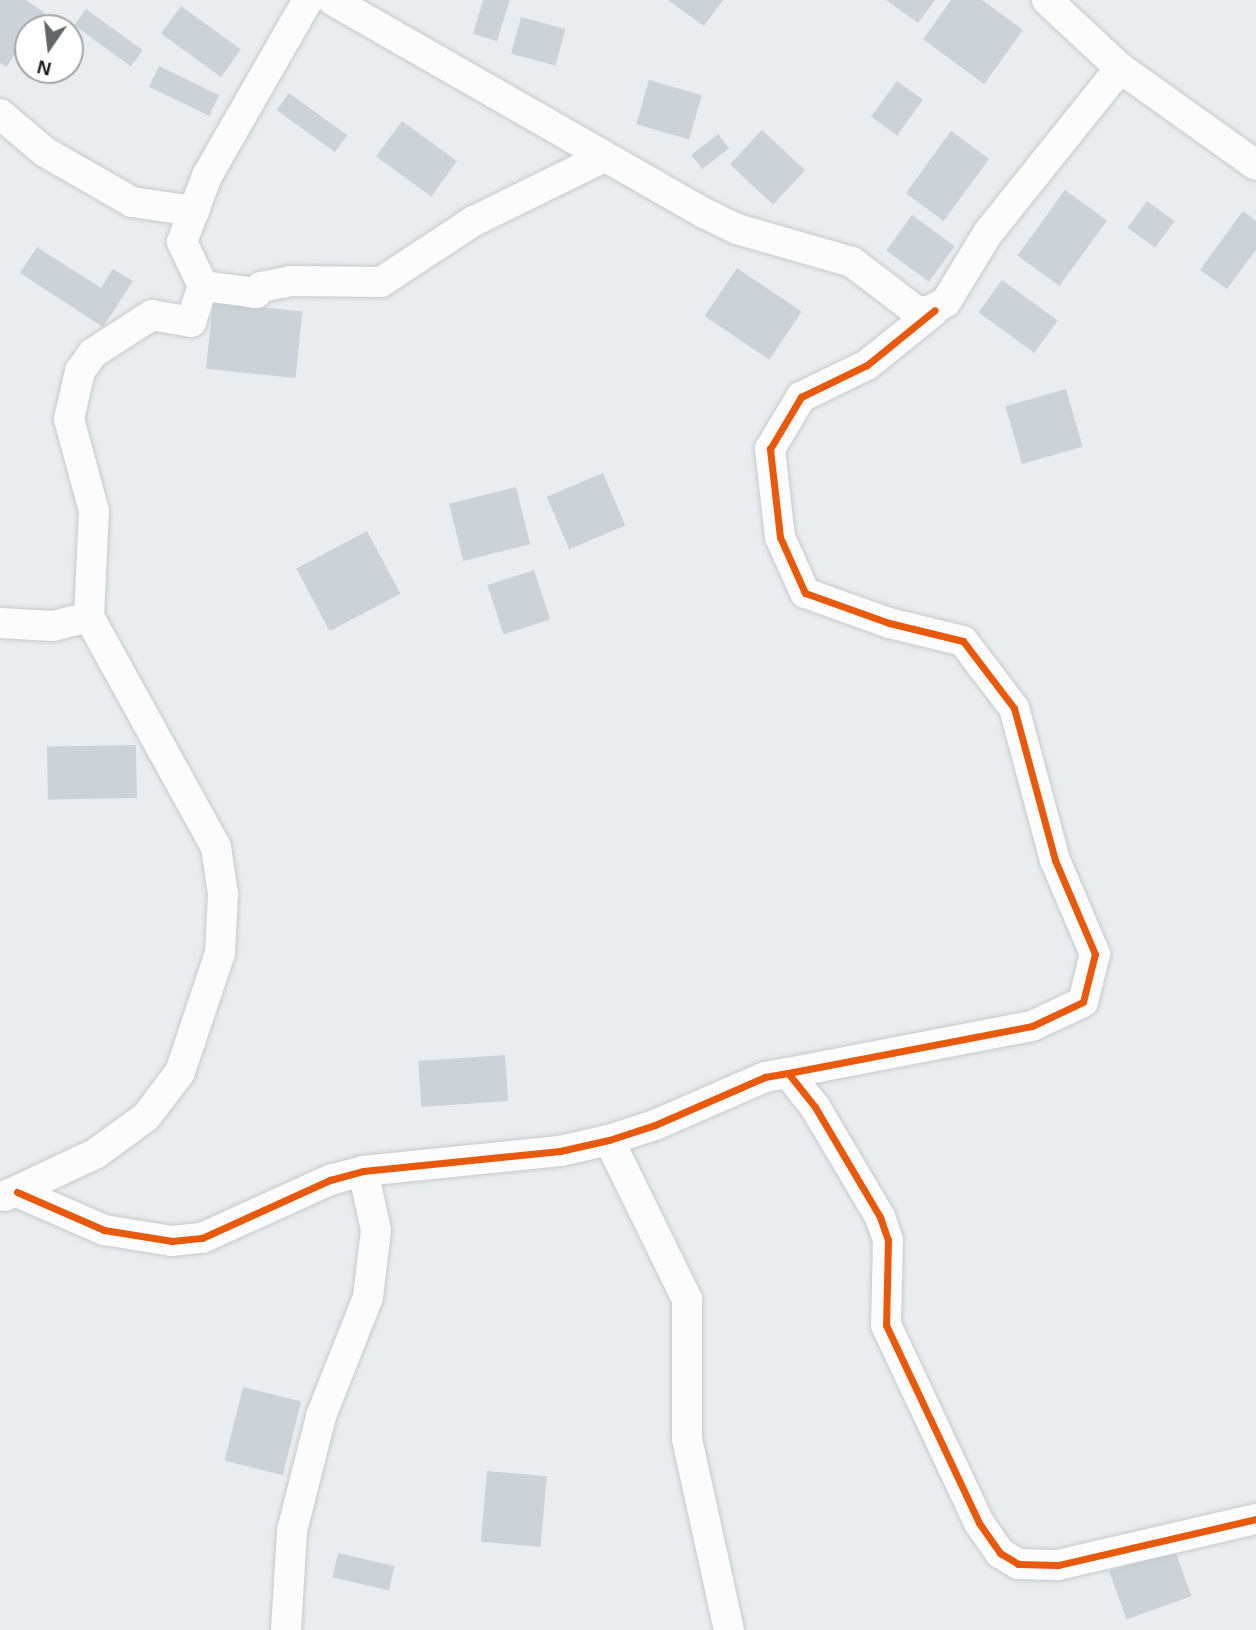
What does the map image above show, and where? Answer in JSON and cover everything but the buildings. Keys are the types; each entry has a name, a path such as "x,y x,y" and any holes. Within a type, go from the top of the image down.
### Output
{"street":[{"path":"9,1195 95,1154 146,1117 180,1072 220,953 223,894 216,847 89,617 94,511 69,419 72,393 93,353 134,324 152,315 191,322 203,286 182,242 207,176 308,0"},
{"path":"332,0 602,158 737,229 852,262 915,310 935,310"},
{"path":"1046,0 1120,68 1256,165"},
{"path":"9,1195 104,1230 172,1241 228,1230 330,1180 363,1171 533,1154 609,1140 655,1125 765,1077 1032,1026 1083,1002 1095,954 1055,860 1014,708 963,641 889,623 805,593 780,537 769,449 801,397 867,365 946,302 988,233 1120,68"},
{"path":"0,114 45,152 132,202 194,211"},
{"path":"203,286 256,293 261,286 291,281 381,282 474,221 602,158"},
{"path":"0,624 42,627 89,617"},
{"path":"788,1073 815,1107 880,1217 888,1240 886,1325 979,1523 1000,1553 1018,1564 1058,1565 1256,1519"},
{"path":"609,1140 687,1299 687,1439 729,1630"},
{"path":"286,1630 292,1531 321,1416 368,1297 376,1230 363,1171"}],"cycle path":[{"path":"788,1073 1032,1026 1083,1002 1095,954 1055,860 1014,708 963,641 889,623 805,593 780,537 770,449 801,397 867,365 935,310"},
{"path":"17,1192 104,1230 172,1241 202,1238 330,1180 363,1171 560,1151 609,1140 655,1125 765,1077 788,1073 815,1107 880,1217 888,1240 886,1325 979,1523 1000,1553 1018,1564 1058,1565 1256,1519"}]}
